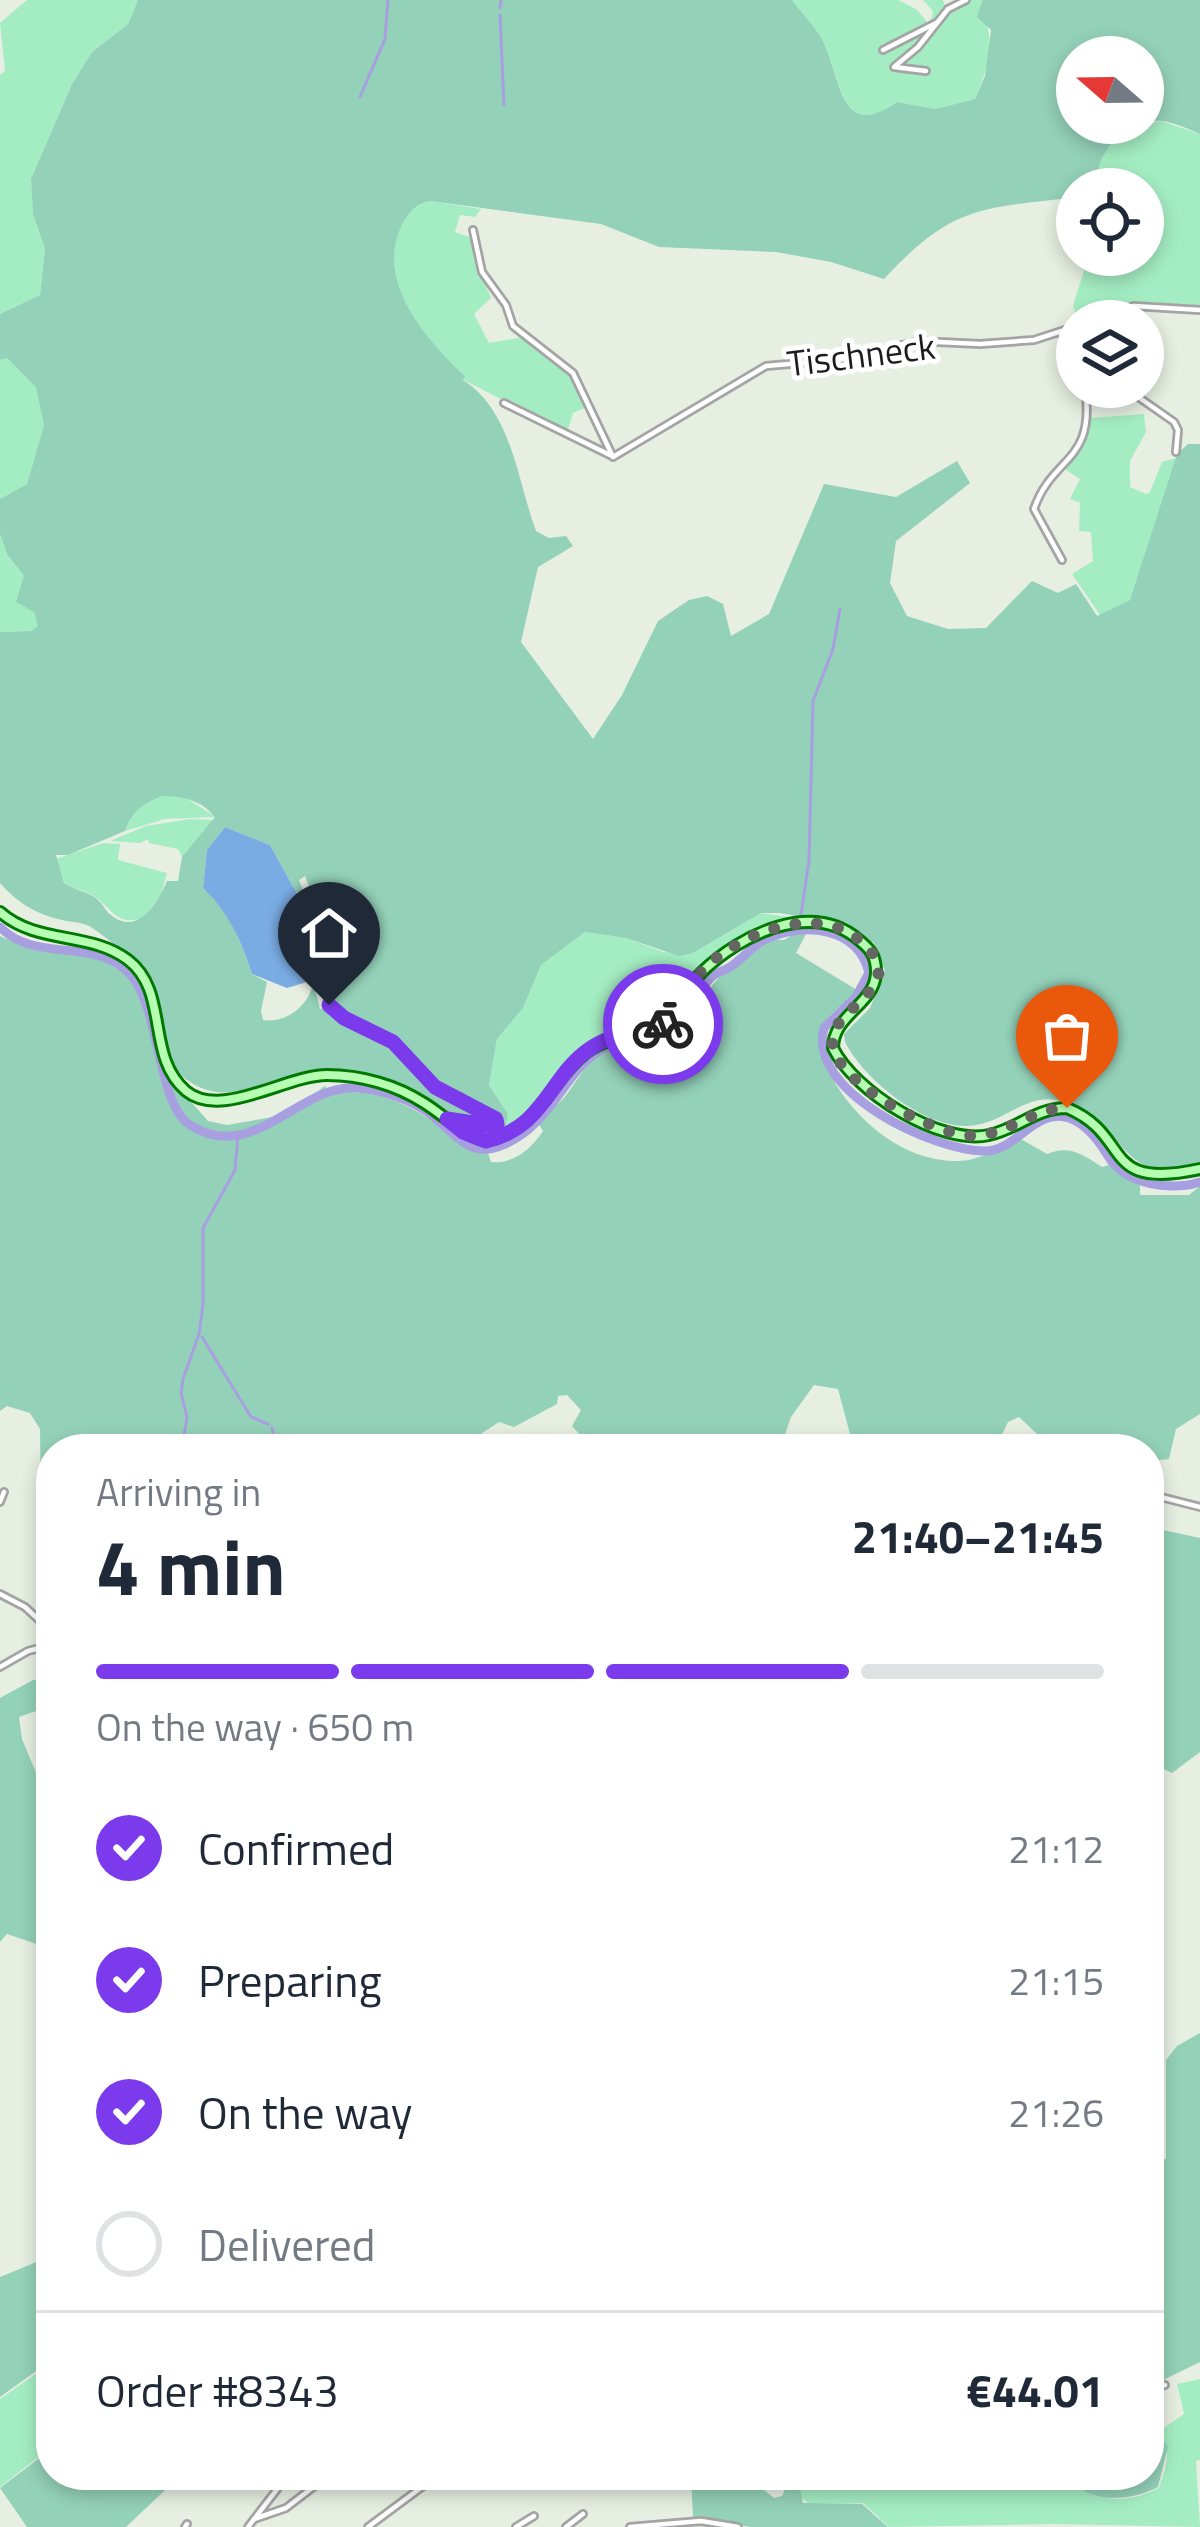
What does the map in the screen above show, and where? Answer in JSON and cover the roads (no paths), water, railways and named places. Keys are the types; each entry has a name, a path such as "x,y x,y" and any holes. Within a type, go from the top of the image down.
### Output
{"main road":[{"path":"0,912 30,932 103,948 132,963 149,984 163,1054 172,1073 199,1099 224,1100 326,1075 381,1084 423,1102 463,1132 486,1141 512,1132 545,1104 592,1048 669,1021 693,981 713,962 774,928 812,922 850,933 873,956 873,988 837,1026 833,1048 864,1086 890,1106 950,1132 980,1136 1008,1128 1036,1112 1067,1108 1100,1130 1124,1163 1144,1174 1200,1169"}],"street":[{"path":"926,70 894,67 918,47 948,9 966,0"},
{"path":"883,50 938,22"},
{"path":"473,230 482,272 506,304 514,326 573,374 613,457"},
{"path":"1164,308 1200,310"},
{"name":"Tischneck","path":"613,457 777,363 847,359 918,341 1005,343 1056,335"},
{"path":"504,403 613,457"},
{"path":"1062,560 1034,509 1039,495 1085,433 1088,408"},
{"path":"1154,408 1178,430 1176,452"},
{"path":"305,976 324,984 334,1011 393,1042 426,1080 496,1119 497,1125 447,1119"},
{"path":"0,1502 4,1492"},
{"path":"1164,1498 1200,1507"},
{"path":"0,1594 36,1616"},
{"path":"0,1667 36,1648"},
{"path":"248,2527 276,2490"},
{"path":"254,2519 310,2490"},
{"path":"368,2527 418,2490"},
{"path":"566,2527 583,2514"},
{"path":"516,2527 534,2516"},
{"path":"630,2527 701,2521 738,2527"}],"waterway":[{"path":"360,97 385,39 388,0"},
{"path":"500,8 501,0"},
{"path":"500,15 504,105"},
{"path":"801,915 809,860 813,701 833,649 840,609"},
{"path":"0,927 30,945 101,956 131,975 148,1009 171,1097 190,1125 213,1135 235,1136 256,1130 316,1097 358,1088 411,1102 461,1141 479,1149 503,1145 534,1125 599,1051 676,1026 708,980 761,942 796,931 827,932 853,945 869,973 856,997 824,1028 824,1052 835,1075 879,1114 936,1141 985,1151 1007,1144 1046,1119 1069,1118 1092,1134 1125,1174 1163,1185 1200,1182"},
{"path":"184,1434 187,1417 181,1393 199,1334 203,1228 235,1170 238,1135"},
{"path":"202,1337 251,1417 268,1424"},
{"path":"272,1428 273,1434"}]}
